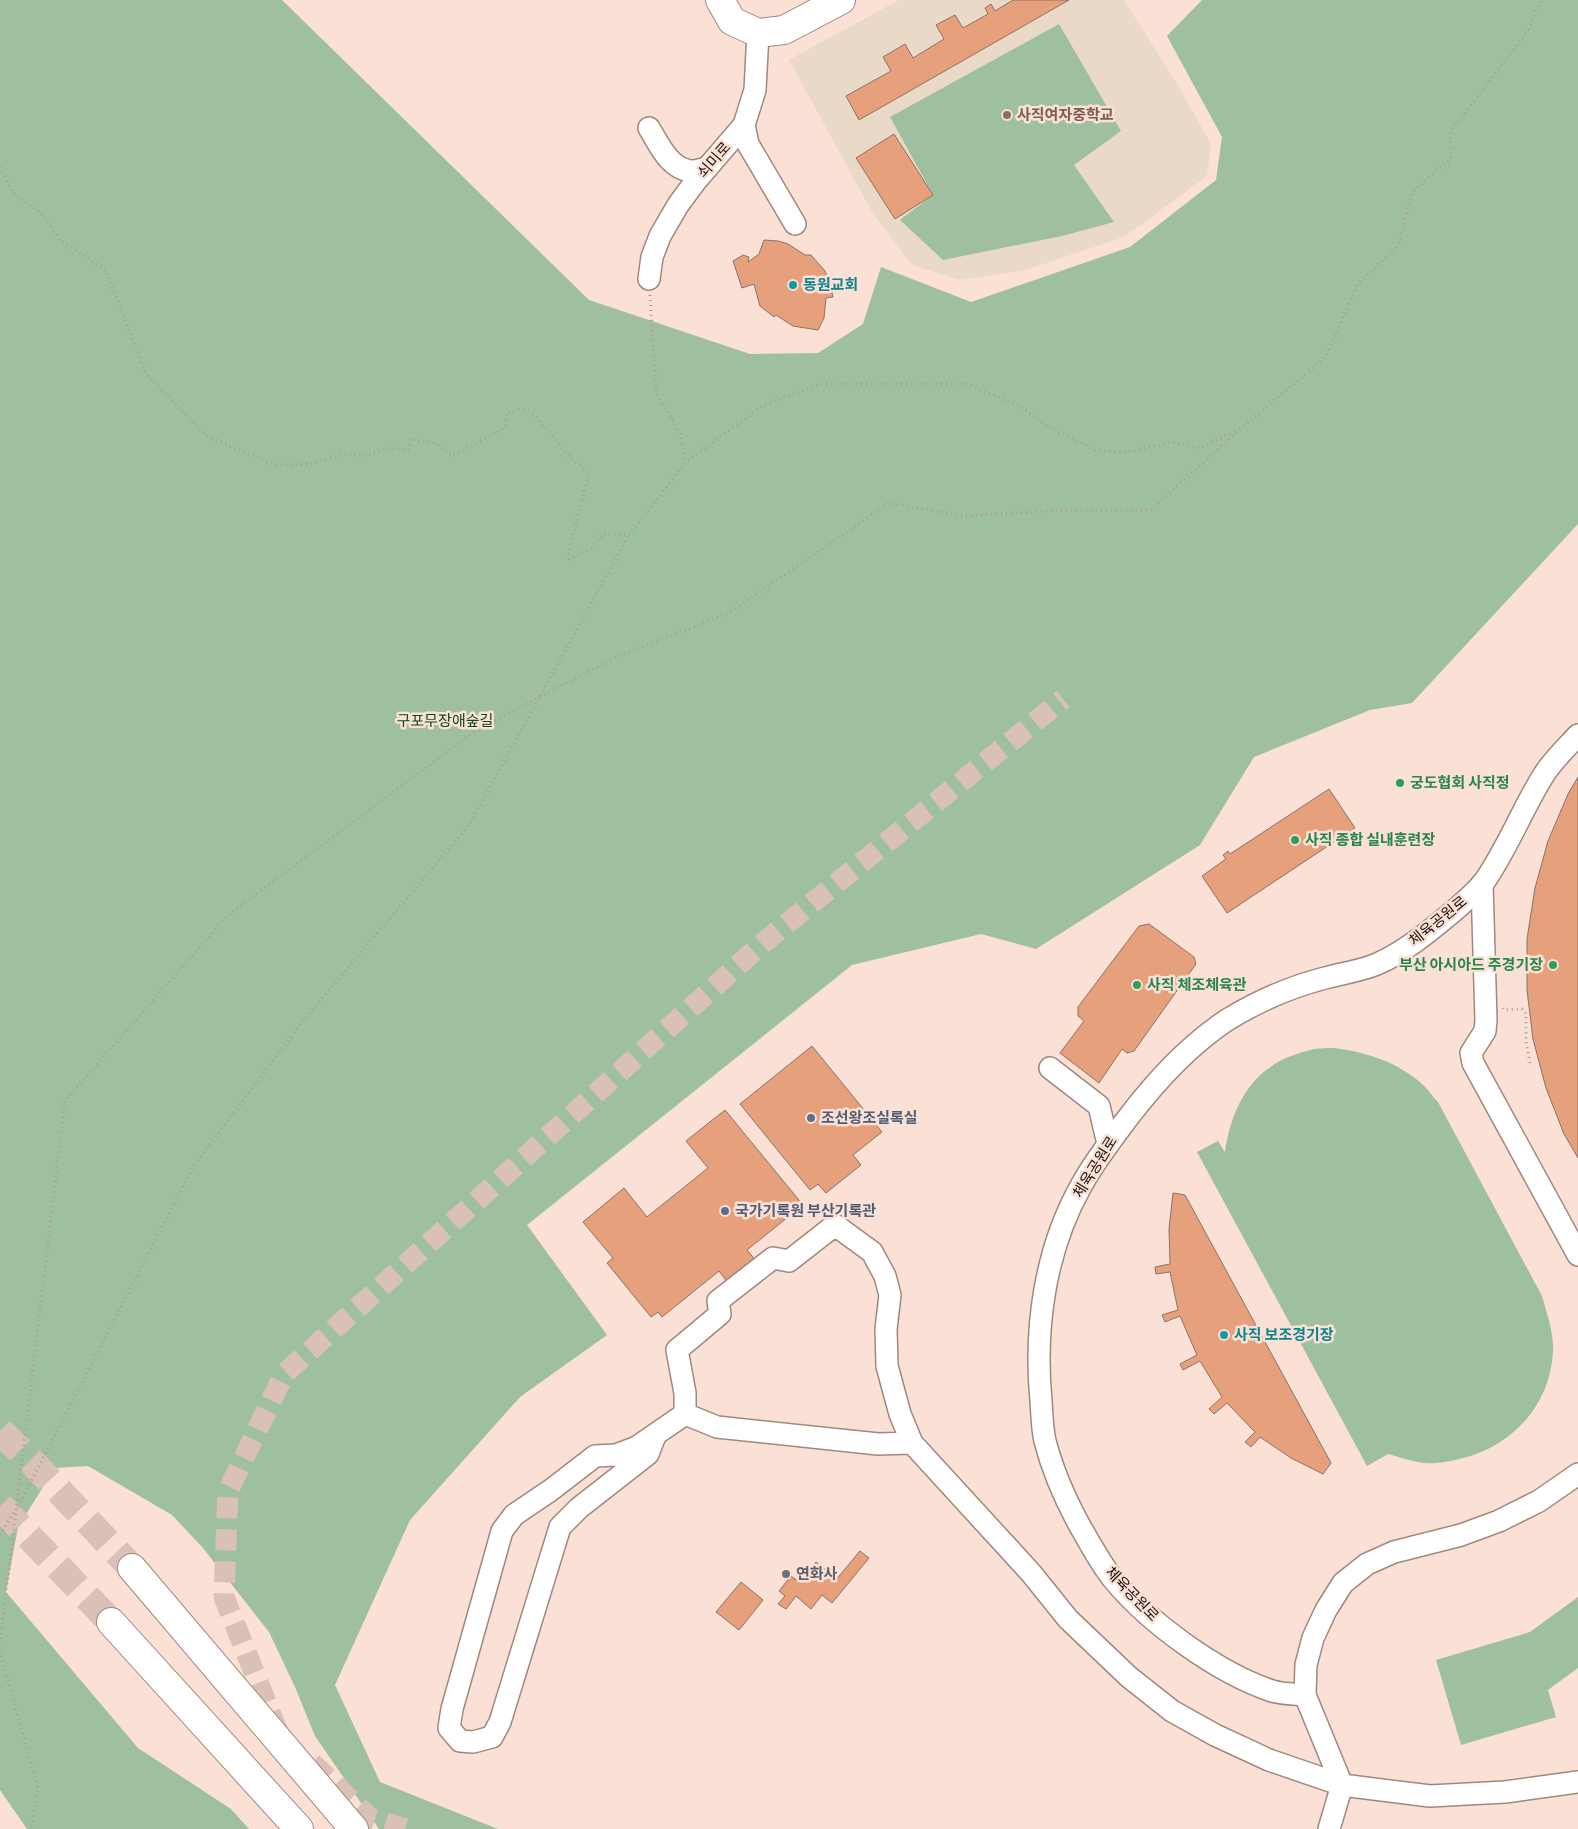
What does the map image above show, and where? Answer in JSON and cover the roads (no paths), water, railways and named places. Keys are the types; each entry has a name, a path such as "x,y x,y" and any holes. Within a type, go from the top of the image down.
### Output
{"main road":[{"path":"726,10 758,33 784,30 840,0"},
{"path":"132,1568 354,1829"},
{"path":"111,1622 298,1829"}],"street":[{"name":"쇠미로","path":"649,279 652,257 660,236 678,205 744,125 755,90 758,33"},
{"path":"744,125 748,144 795,224"},
{"path":"649,128 668,158 678,167 691,171 707,168"},
{"name":"체육공원로","path":"1305,1695 1274,1692 1239,1677 1204,1657 1169,1632 1135,1602 1113,1579 1073,1514 1057,1478 1044,1438 1038,1346 1042,1307 1063,1225 1081,1186 1108,1144 1162,1076 1193,1047 1224,1022 1254,1004 1291,988 1378,963 1412,943 1455,910 1482,884 1545,773 1578,735"},
{"path":"1482,884 1486,1020 1485,1031 1472,1053 1473,1063 1578,1254"},
{"path":"1050,1068 1099,1106 1108,1144"},
{"path":"686,1414 685,1393 677,1350 720,1314 718,1301 773,1258 789,1262 835,1224 872,1252 885,1276 890,1295 886,1329 888,1366 900,1414 912,1443 1031,1573 1068,1619 1129,1677 1172,1711 1215,1735 1268,1760 1342,1785 1430,1796 1505,1792 1578,1782"},
{"path":"654,1436 648,1454 579,1508 560,1527 500,1722 492,1737 473,1742 460,1741 449,1728 452,1709 502,1531 514,1515 551,1490 595,1456 616,1455 637,1447 686,1414"},
{"path":"686,1414 717,1427 878,1444 912,1443"},
{"path":"1329,1829 1342,1785 1305,1695 1306,1665 1313,1638 1326,1610 1344,1583 1367,1564 1394,1552 1461,1535 1499,1521 1539,1500 1578,1474"}],"tunnel":[{"path":"278,1732 224,1597 228,1491 284,1374 763,943 1063,699"},
{"path":"0,1431 33,1463 132,1568"},
{"path":"0,1506 111,1622"},
{"path":"312,1763 370,1818 405,1829"}],"place":[{"name":"사직여자중학교","path":"1007,115"},
{"name":"동원교회","path":"793,285"},
{"name":"궁도협회 사직정","path":"1400,783"},
{"name":"사직 종합 실내훈련장","path":"1295,840"},
{"name":"부산 아시아드 주경기장","path":"1553,965"},
{"name":"사직 체조체육관","path":"1137,985"},
{"name":"조선왕조실록실","path":"811,1118"},
{"name":"국가기록원 부산기록관","path":"725,1211"},
{"name":"사직 보조경기장","path":"1224,1335"},
{"name":"연화사","path":"786,1574"}],"park label":[{"name":"구포무장애숲길","path":"445,721"}]}
